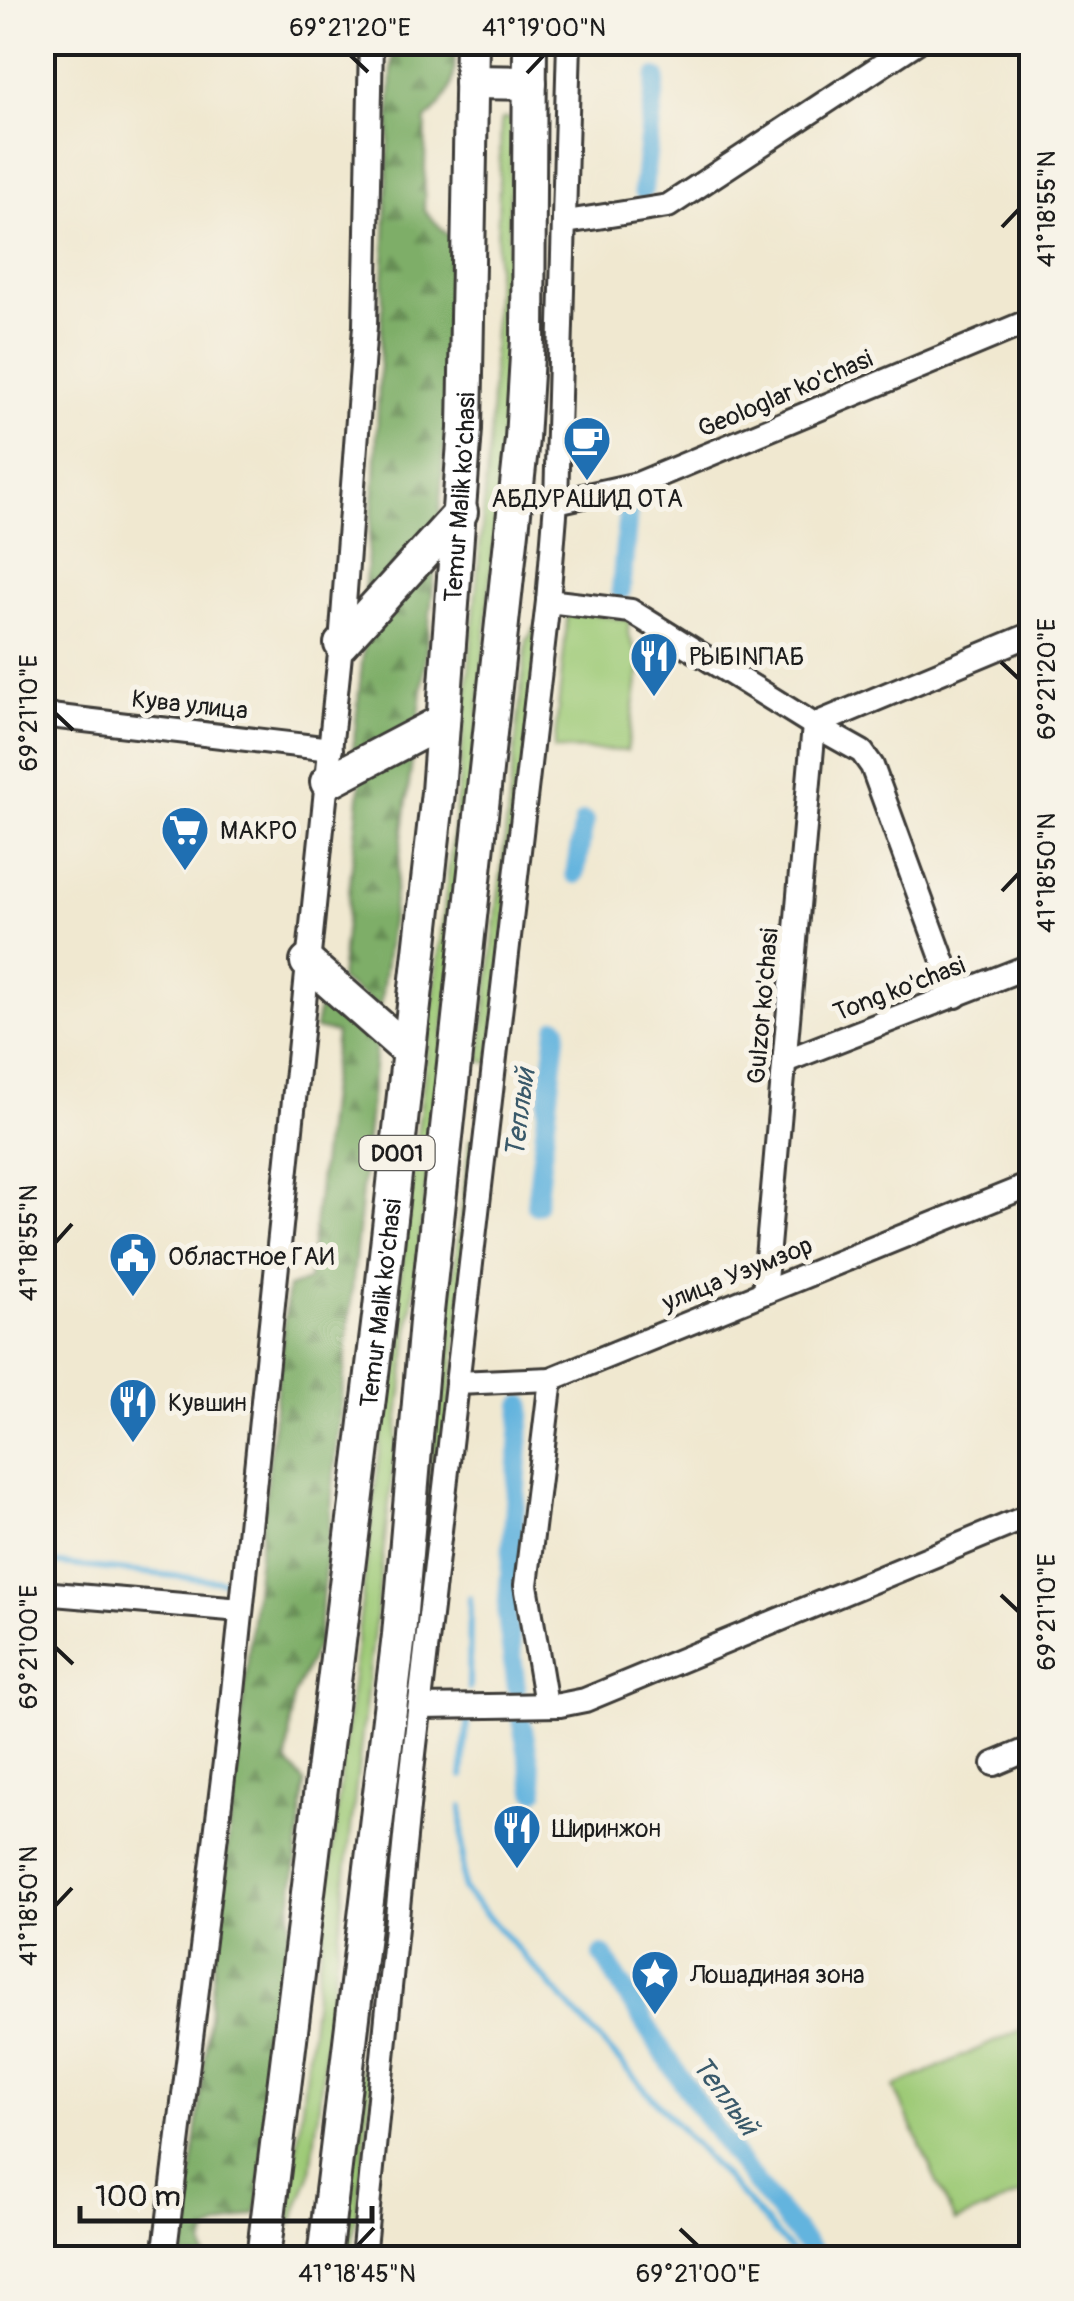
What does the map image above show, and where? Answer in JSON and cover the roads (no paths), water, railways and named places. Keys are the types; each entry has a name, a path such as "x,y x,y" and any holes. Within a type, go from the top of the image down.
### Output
{"highway":[{"name":"Temur Malik ko'chasi","path":"263,2258 379,1317 444,721 461,512 472,42"},
{"name":"Temur Malik ko'chasi","path":"324,2258 400,1620 426,1321 522,438 528,338 530,42"},
{"path":"472,82 530,82"},
{"path":"341,644 461,512"},
{"path":"328,782 444,721"},
{"path":"307,962 408,1050"}],"street":[{"path":"164,2258 241,1610 341,644 365,326 371,42"},
{"path":"363,2258 420,1707 548,601 556,502 569,42"},
{"path":"566,222 668,206 917,42"},
{"name":"Geologlar ko'chasi","path":"556,502 638,484 1031,323"},
{"path":"548,601 631,611 862,752 872,766 956,996"},
{"path":"814,725 1032,634"},
{"name":"Кува улица","path":"42,716 331,749"},
{"name":"Gulzor ko'chasi","path":"764,1292 814,725"},
{"name":"Tong ko'chasi","path":"785,1060 1032,965"},
{"name":"улица Узумзор","path":"457,1383 551,1379 1032,1184"},
{"path":"546,1704 526,1585 551,1379"},
{"path":"420,1707 584,1700 1032,1515"},
{"path":"42,1593 241,1610"},
{"path":"400,1620 426,1654"},
{"path":"994,1764 1032,1748"},
{"path":"353,2007 392,1969"}],"waterway":[{"name":"Теплый","path":"657,42 657,47"},
{"name":"Теплый","path":"643,190 656,78"},
{"name":"Теплый","path":"621,590 628,511"},
{"name":"Теплый","path":"575,874 584,822"},
{"name":"Теплый","path":"536,1205 557,1028"},
{"name":"Теплый","path":"516,1687 507,1616 522,1405"},
{"path":"42,1562 231,1582"},
{"path":"469,1688 470,1598"},
{"path":"462,1776 468,1716"},
{"name":"Теплый","path":"521,1719 535,1790"},
{"path":"462,1807 463,1889 798,2258"},
{"name":"Теплый","path":"603,1955 703,2112 758,2187 819,2258"}],"place":[{"name":"АБДУРАШИД ОТА","path":"587,482"},
{"name":"РЫБINПАБ","path":"654,698"},
{"name":"МАКРО","path":"185,872"},
{"name":"Областное ГАИ","path":"133,1298"},
{"name":"Кувшин","path":"133,1444"},
{"name":"Ширинжон","path":"517,1870"},
{"name":"Лошадиная зона","path":"655,2016"}]}
